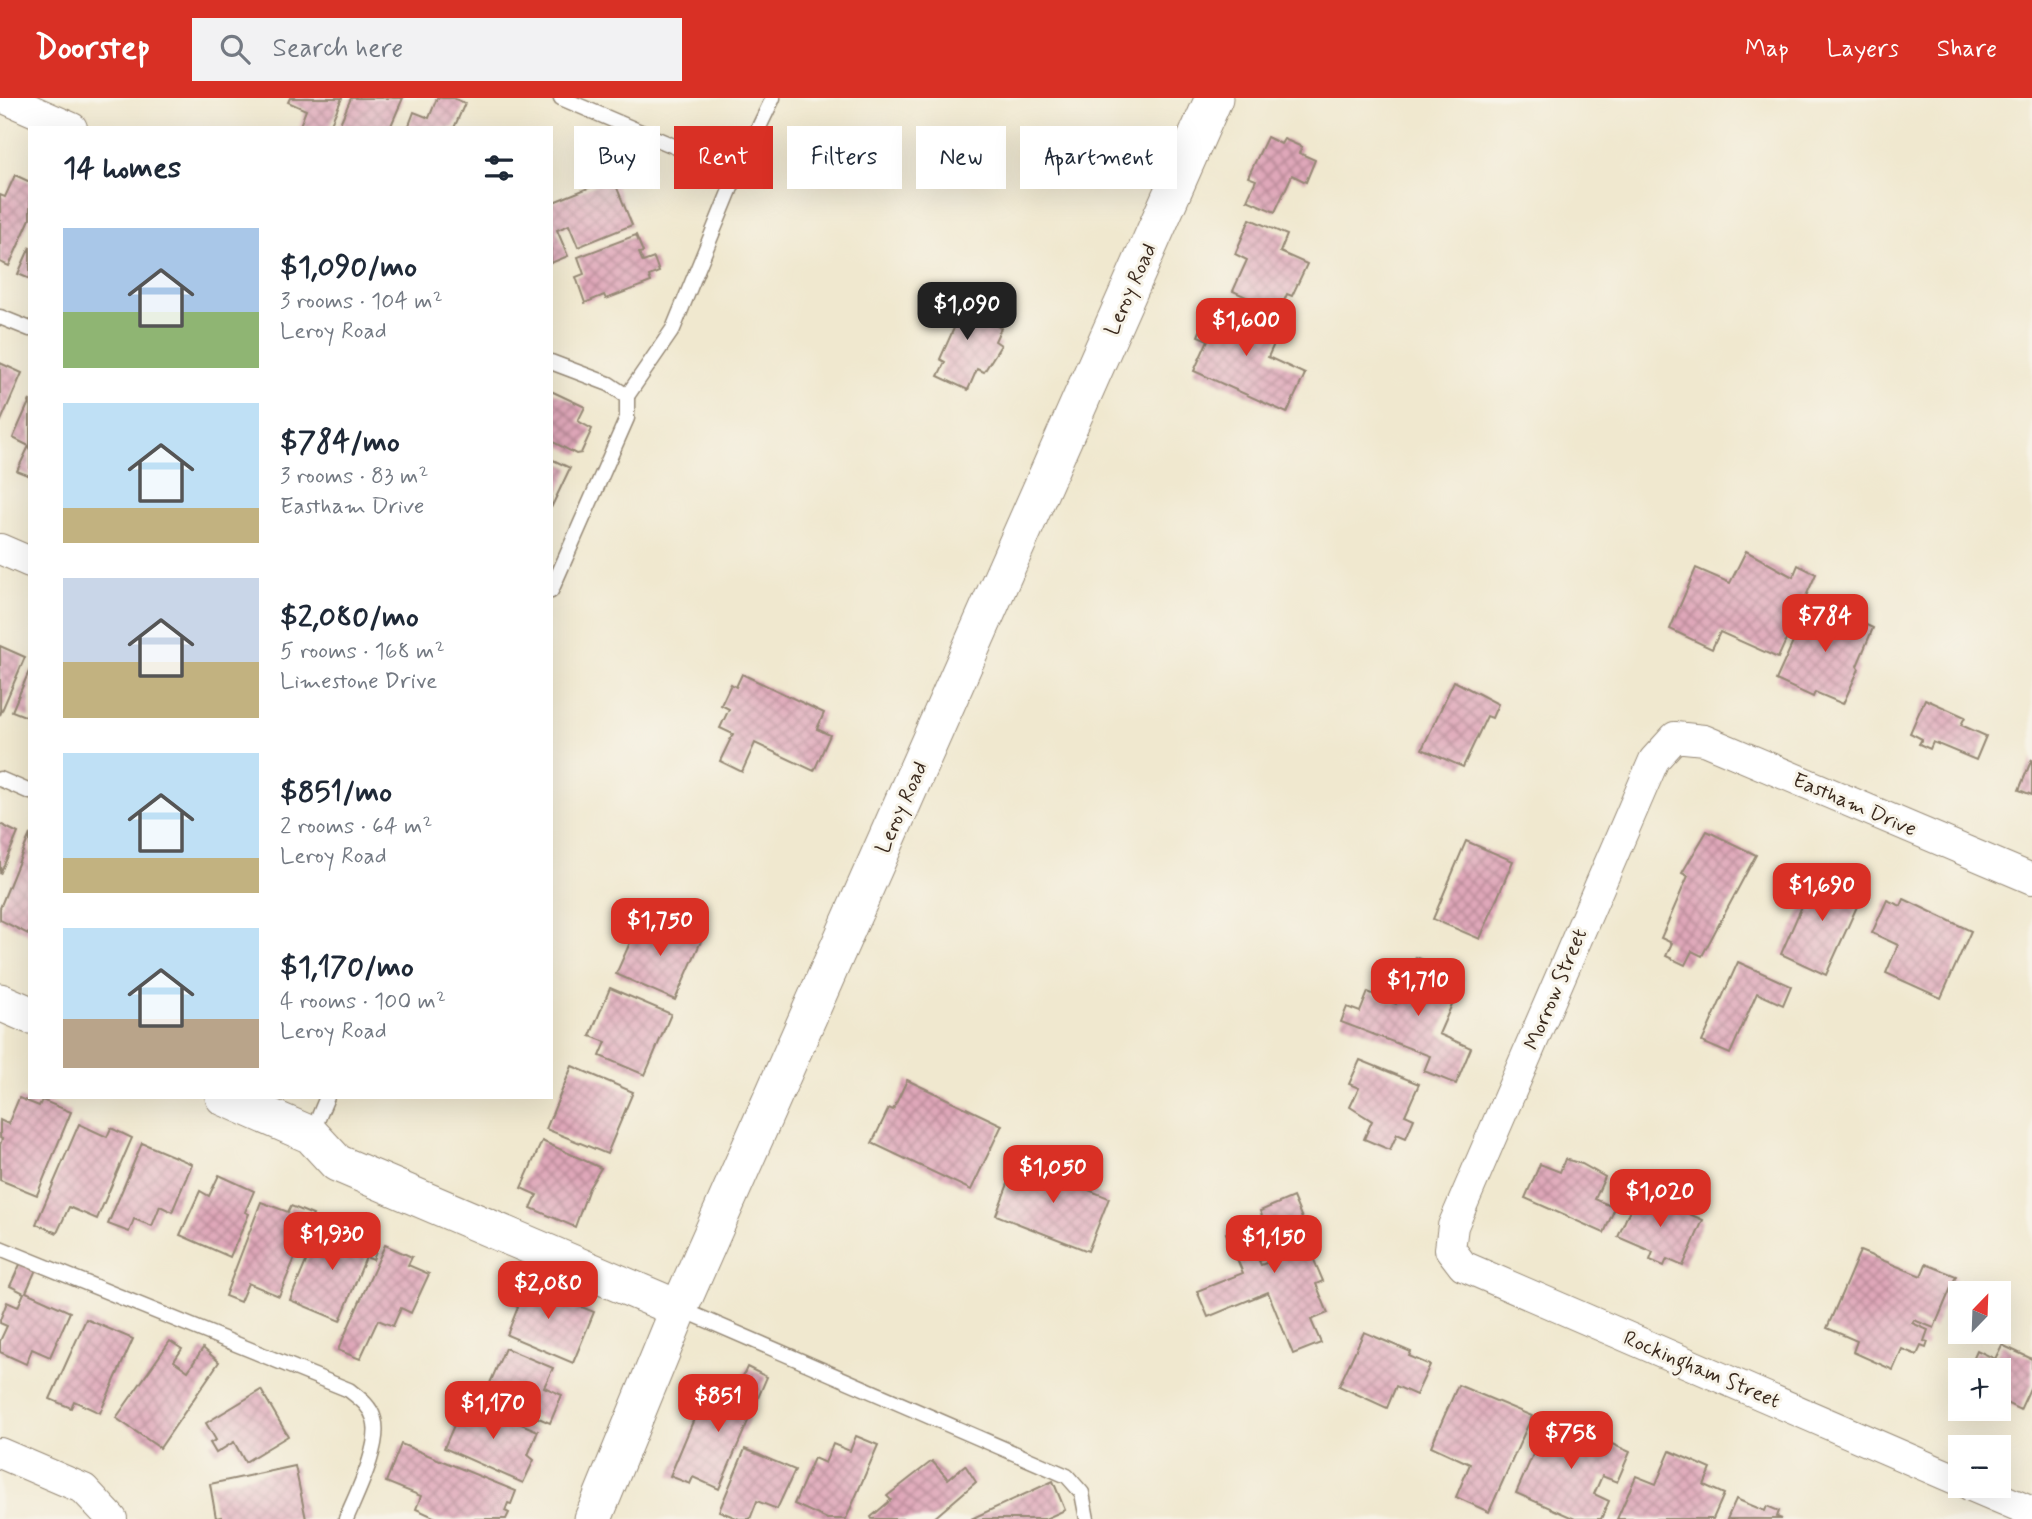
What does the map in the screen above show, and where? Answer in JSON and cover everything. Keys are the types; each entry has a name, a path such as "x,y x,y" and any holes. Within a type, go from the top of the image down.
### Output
{"street":[{"path":"4,98 67,126"},
{"name":"Leroy Road","path":"593,1519 679,1309 1214,98"},
{"path":"0,549 28,561"},
{"name":"Eastham Drive","path":"1675,737 1704,740 2032,879"},
{"name":"Morrow Street","path":"1450,1249 1452,1226 1654,760 1675,737"},
{"path":"0,1002 28,1014"},
{"path":"229,1099 311,1135 337,1163 679,1309"},
{"name":"Rockingham Street","path":"1450,1249 1463,1266 1948,1476"},
{"path":"0,1453 84,1489 112,1519"},
{"path":"1999,1498 2032,1512"}],"lane":[{"path":"561,98 674,146"},
{"path":"760,126 773,98"},
{"path":"553,586 627,418 627,396 673,329 730,189"},
{"path":"0,317 28,328"},
{"path":"553,363 609,384 627,396"},
{"path":"0,779 28,791"},
{"path":"311,1135 326,1099"},
{"path":"0,1248 349,1390 367,1405 375,1420 373,1455 346,1519"},
{"path":"679,1309 1067,1476 1082,1493 1087,1519"}],"building":[{"path":"290,98 342,98 330,126 300,126 306,110 288,102"},
{"path":"351,98 403,98 391,126 339,126"},
{"path":"437,98 453,98 465,103 455,126 409,126 414,112 429,118"},
{"path":"1267,137 1281,144 1284,139 1302,147 1299,153 1315,160 1306,182 1292,175 1275,212 1247,200 1256,180 1248,177"},
{"path":"15,175 28,181 28,223 9,266 0,262 0,195 5,197"},
{"path":"586,189 617,189 632,225 578,247 569,225 557,230 568,256 553,262 553,202"},
{"path":"1250,219 1287,235 1280,252 1307,264 1292,296 1287,294 1279,312 1233,291 1247,260 1235,254"},
{"path":"636,235 643,252 639,253 643,262 654,258 659,272 649,276 651,282 606,299 604,295 585,303 576,277 584,274 578,257"},
{"path":"28,252 28,278 18,274"},
{"path":"951,294 987,311 983,319 1001,328 995,341 1001,345 984,372 977,369 968,390 938,376 945,362 940,359 955,326 939,318"},
{"path":"1213,300 1280,331 1268,357 1305,374 1287,413 1194,371 1208,340 1198,336"},
{"path":"0,363 22,373 0,423"},
{"path":"553,392 585,407 578,421 592,429 581,453 576,454 553,442"},
{"path":"28,404 28,446 13,438"},
{"path":"28,448 28,475 17,471"},
{"path":"553,460 570,468 553,504"},
{"path":"1746,551 1793,577 1798,565 1816,574 1778,658 1720,632 1712,649 1670,629 1696,568 1730,583"},
{"path":"1812,600 1873,628 1843,704 1815,692 1813,697 1776,680"},
{"path":"0,646 25,657 0,715"},
{"path":"28,674 28,717 12,711"},
{"path":"742,674 824,713 817,729 830,735 814,771 755,743 742,772 720,761 733,734 720,728 729,709 721,705 731,684 736,687"},
{"path":"1454,681 1498,704 1492,718 1487,716 1463,767 1422,749"},
{"path":"1925,699 1965,717 1961,725 1986,736 1976,760 1933,742 1930,749 1919,744 1922,739 1910,733"},
{"path":"2032,759 2032,795 2019,790"},
{"path":"0,824 18,833 0,874"},
{"path":"1707,831 1756,855 1702,956 1692,951 1685,965 1666,956 1672,943 1661,938 1688,876 1682,873"},
{"path":"28,839 28,934 0,920 0,908"},
{"path":"1466,841 1513,861 1480,939 1433,919"},
{"path":"1816,874 1864,891 1826,975 1781,954"},
{"path":"1904,899 1971,931 1941,998 1886,973 1898,945 1872,933 1887,900 1901,906"},
{"path":"656,918 702,939 675,1000 616,974 637,927 649,932"},
{"path":"1416,957 1464,977 1439,1034 1471,1048 1456,1084 1424,1071 1430,1056 1341,1022 1347,1007 1360,1012 1368,992 1396,1004"},
{"path":"1738,962 1791,986 1783,1005 1757,993 1730,1054 1702,1042"},
{"path":"610,988 671,1014 645,1075 600,1056 606,1042 590,1036"},
{"path":"1360,1060 1419,1084 1405,1115 1414,1119 1406,1138 1397,1134 1390,1150 1364,1139 1372,1121 1350,1107 1359,1088 1349,1084"},
{"path":"572,1066 633,1092 607,1154 546,1129"},
{"path":"907,1080 1002,1125 971,1190 872,1143 889,1108 893,1110"},
{"path":"19,1098 39,1106 42,1100 71,1112 37,1195 0,1180 0,1120 8,1124"},
{"path":"79,1124 107,1137 111,1128 132,1138 97,1219 69,1207 57,1233 36,1224"},
{"path":"542,1141 601,1168 589,1188 575,1227 531,1208 537,1195 521,1188"},
{"path":"142,1143 192,1164 172,1212 160,1206 152,1226 134,1219 129,1232 108,1224"},
{"path":"1565,1159 1582,1164 1605,1177 1595,1199 1615,1208 1604,1233 1525,1198 1540,1164 1560,1172"},
{"path":"1049,1161 1068,1168 1063,1180 1109,1198 1088,1251 996,1215 1016,1163 1039,1170 1040,1167 1046,1168"},
{"path":"219,1175 254,1191 245,1212 249,1214 230,1257 180,1235 200,1191 209,1196"},
{"path":"1638,1191 1703,1220 1683,1266 1667,1259 1664,1266 1650,1260 1653,1252 1618,1237"},
{"path":"1293,1197 1309,1235 1277,1249 1278,1253 1259,1261 1261,1265 1308,1246 1323,1281 1316,1284 1328,1313 1311,1320 1321,1343 1293,1354 1268,1292 1208,1317 1197,1291 1243,1273 1226,1233 1263,1218 1260,1211"},
{"path":"261,1202 288,1212 291,1206 313,1215 279,1296 248,1283 240,1302 225,1296"},
{"path":"321,1226 341,1235 344,1228 373,1240 369,1249 376,1252 373,1260 366,1257 340,1321 290,1300"},
{"path":"385,1245 412,1257 408,1265 429,1274 411,1313 401,1308 393,1326 378,1320 360,1359 338,1350"},
{"path":"1860,1251 1921,1276 1926,1264 1956,1276 1954,1281 1948,1281 1948,1295 1934,1328 1914,1320 1912,1323 1928,1330 1924,1341 1928,1342 1926,1348 1921,1346 1917,1355 1902,1349 1893,1370 1853,1352 1857,1341 1827,1328"},
{"path":"23,1258 38,1265 26,1292 70,1312 50,1357 32,1349 26,1364 0,1352 0,1341 7,1326 0,1323 0,1320 7,1302 18,1307 24,1293 10,1286"},
{"path":"515,1279 594,1312 573,1363 507,1335 518,1307 505,1301"},
{"path":"86,1319 133,1339 100,1413 74,1401 71,1408 50,1399"},
{"path":"1364,1332 1411,1352 1409,1356 1430,1365 1416,1395 1396,1386 1387,1408 1339,1386"},
{"path":"170,1341 182,1349 174,1361 188,1371 203,1348 219,1362 160,1448 116,1418"},
{"path":"2002,1345 2032,1359 2032,1384 2020,1410 2011,1406 2011,1358 1996,1358"},
{"path":"505,1348 553,1368 544,1387 562,1395 550,1423 485,1395"},
{"path":"1977,1350 1993,1358 1973,1358"},
{"path":"747,1367 767,1377 719,1489 693,1477 690,1484 670,1476 704,1395 730,1406"},
{"path":"1458,1385 1532,1416 1489,1512 1456,1497 1470,1464 1431,1446"},
{"path":"261,1390 288,1436 245,1462 234,1442 216,1453 210,1443 216,1440 206,1423"},
{"path":"465,1400 538,1431 528,1455 534,1460 523,1483 444,1448"},
{"path":"1549,1418 1581,1432 1584,1426 1596,1432 1594,1436 1630,1452 1617,1482 1602,1476 1594,1494 1609,1501 1601,1519 1575,1519 1516,1493"},
{"path":"856,1436 878,1445 846,1519 827,1519 794,1504 814,1458 825,1463 833,1444 850,1451"},
{"path":"401,1444 516,1491 505,1511 509,1513 506,1519 438,1519 416,1509 421,1496 386,1482"},
{"path":"745,1449 795,1470 777,1509 757,1501 750,1519 739,1519 719,1511"},
{"path":"1670,1451 1711,1469 1704,1485 1724,1494 1713,1519 1617,1519 1636,1476 1656,1484"},
{"path":"932,1461 948,1479 965,1465 976,1482 933,1519 872,1519 871,1517 891,1500 887,1496"},
{"path":"295,1466 306,1519 216,1518 210,1484"},
{"path":"1053,1481 1065,1510 1045,1519 971,1519"},
{"path":"1736,1499 1765,1511 1767,1506 1779,1511 1777,1517 1782,1519 1727,1519"}]}
